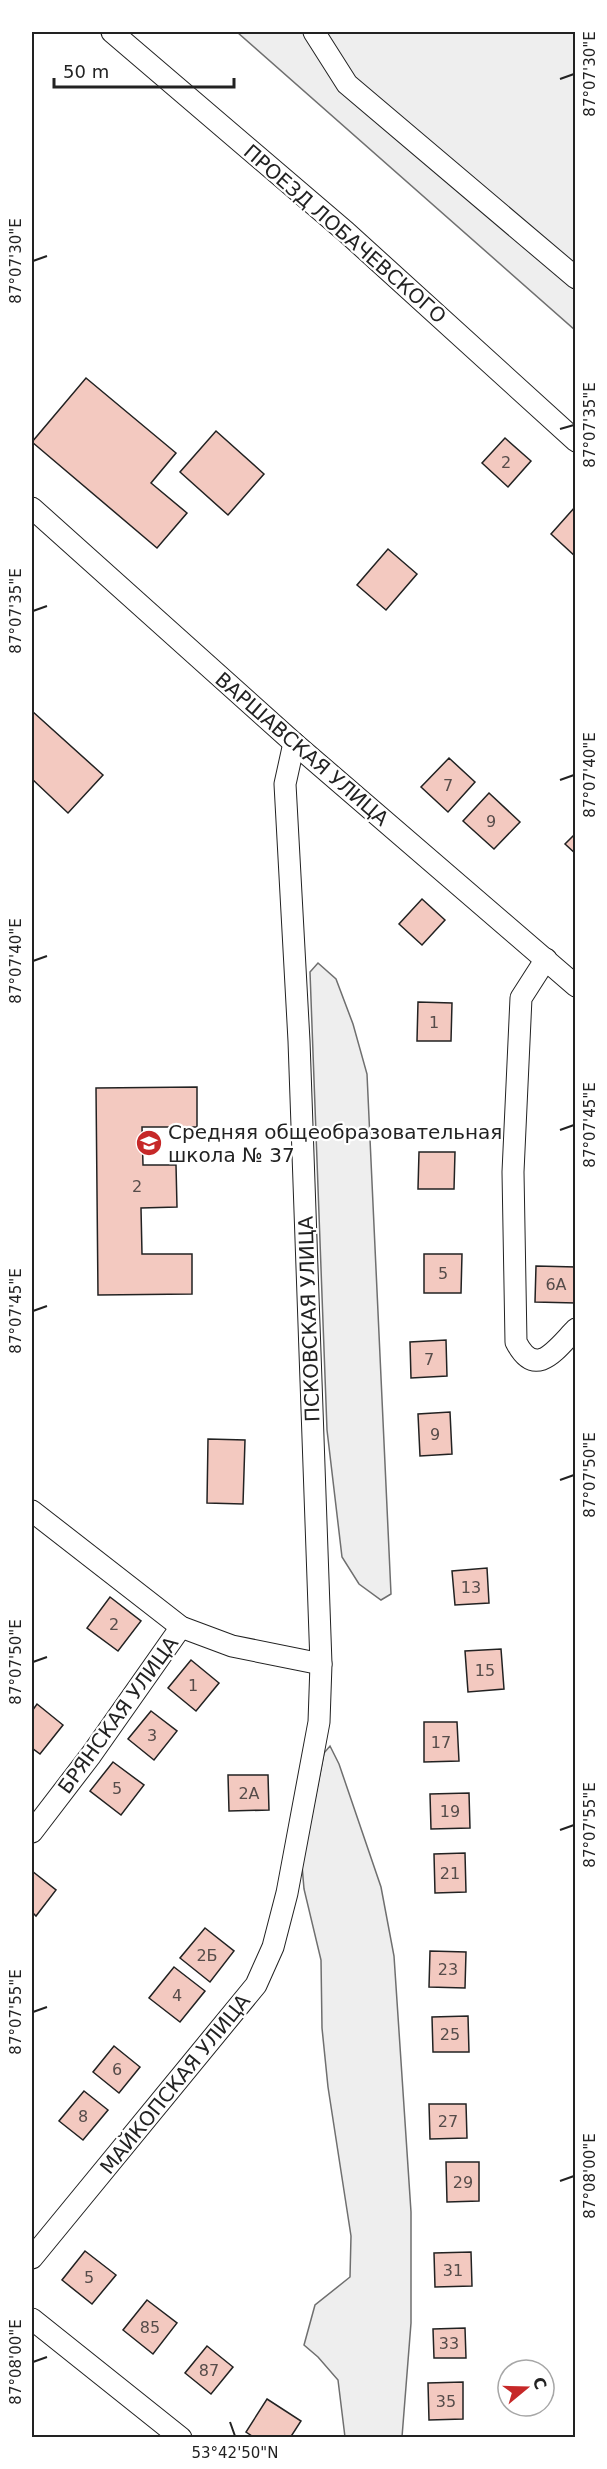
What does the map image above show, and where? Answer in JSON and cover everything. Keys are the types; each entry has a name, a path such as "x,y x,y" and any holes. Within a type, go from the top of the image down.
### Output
{"street":[{"name":"ПРОЕЗД ЛОБАЧЕВСКОГО","path":"112,32 346,232 576,441"},
{"path":"314,32 347,84 576,278"},
{"name":"ВАРШАВСКАЯ УЛИЦА","path":"32,508 294,743 576,986"},
{"name":"ПСКОВСКАЯ УЛИЦА","path":"287,1893 319,1722 321,1664 299,1041 285,784 294,743"},
{"path":"546,959 521,998 513,1172 516,1342 521,1352 539,1362 546,1359 576,1329"},
{"path":"32,1511 181,1627 232,1646 321,1664"},
{"name":"БРЯНСКАЯ УЛИЦА","path":"32,1832 91,1755 181,1627"},
{"name":"МАЙКОПСКАЯ УЛИЦА","path":"32,2258 256,1985 273,1947 287,1893"},
{"path":"32,2319 182,2438"}],"shaded area":[{"path":"237,32 575,32 575,330"},
{"path":"318,963 336,979 353,1024 367,1074 391,1594 381,1600 359,1584 342,1557 327,1430 310,972"},
{"path":"330,1746 339,1764 381,1887 394,1956 411,2212 411,2323 402,2437 345,2437 338,2380 304,2345 315,2305 350,2277 351,2236 328,2087 322,2028 321,1960 304,1889 302,1865 324,1753"}],"building":[{"path":"86,378 176,453 151,483 187,513 157,548 32,442"},
{"path":"216,431 264,474 228,515 180,472"},
{"path":"505,438 531,461 508,487 482,463"},
{"path":"576,507 576,557 551,534"},
{"path":"388,549 417,574 386,610 357,585"},
{"path":"32,711 103,775 68,813 32,779"},
{"path":"449,758 475,782 448,812 421,787"},
{"path":"489,793 520,822 494,849 463,821"},
{"path":"576,833 576,854 565,844"},
{"path":"422,899 445,920 422,945 399,924"},
{"path":"418,1002 452,1003 451,1041 417,1041"},
{"path":"197,1087 197,1127 142,1127 143,1165 176,1165 177,1207 141,1208 142,1254 192,1254 192,1294 98,1295 96,1088"},
{"path":"419,1152 455,1152 454,1189 418,1189"},
{"path":"424,1254 462,1254 461,1293 424,1293"},
{"path":"536,1266 576,1267 576,1303 535,1302"},
{"path":"446,1340 447,1376 411,1378 410,1342"},
{"path":"450,1412 452,1454 420,1456 418,1414"},
{"path":"208,1439 245,1440 243,1504 207,1503"},
{"path":"487,1568 489,1603 455,1605 452,1571"},
{"path":"110,1597 141,1621 118,1651 87,1628"},
{"path":"501,1649 504,1689 468,1692 465,1651"},
{"path":"191,1660 219,1683 196,1711 168,1688"},
{"path":"37,1704 63,1725 40,1754 32,1748 32,1711"},
{"path":"151,1711 177,1731 154,1760 128,1739"},
{"path":"424,1722 457,1722 459,1761 424,1762"},
{"path":"113,1762 144,1785 121,1815 90,1791"},
{"path":"228,1775 268,1775 269,1810 229,1811"},
{"path":"469,1793 470,1828 431,1829 430,1794"},
{"path":"465,1853 466,1892 435,1893 434,1854"},
{"path":"32,1871 56,1890 36,1916 32,1912"},
{"path":"205,1928 234,1951 210,1982 180,1958"},
{"path":"430,1951 466,1952 465,1988 429,1987"},
{"path":"174,1967 205,1991 180,2022 149,1998"},
{"path":"468,2016 469,2052 433,2052 432,2017"},
{"path":"114,2046 140,2067 119,2093 93,2072"},
{"path":"84,2091 108,2110 83,2140 59,2121"},
{"path":"429,2104 466,2104 467,2138 430,2139"},
{"path":"446,2162 479,2162 479,2201 447,2202"},
{"path":"85,2251 116,2275 92,2304 62,2280"},
{"path":"471,2252 472,2286 435,2287 434,2253"},
{"path":"147,2300 177,2323 153,2354 123,2330"},
{"path":"465,2328 466,2358 434,2358 433,2329"},
{"path":"207,2346 233,2367 211,2394 185,2373"},
{"path":"463,2382 463,2419 429,2420 428,2383"},
{"path":"267,2399 301,2421 290,2438 255,2438 246,2432"}],"place":[{"name":"Средняя общеобразовательная школа № 37","path":"149,1143"}]}
